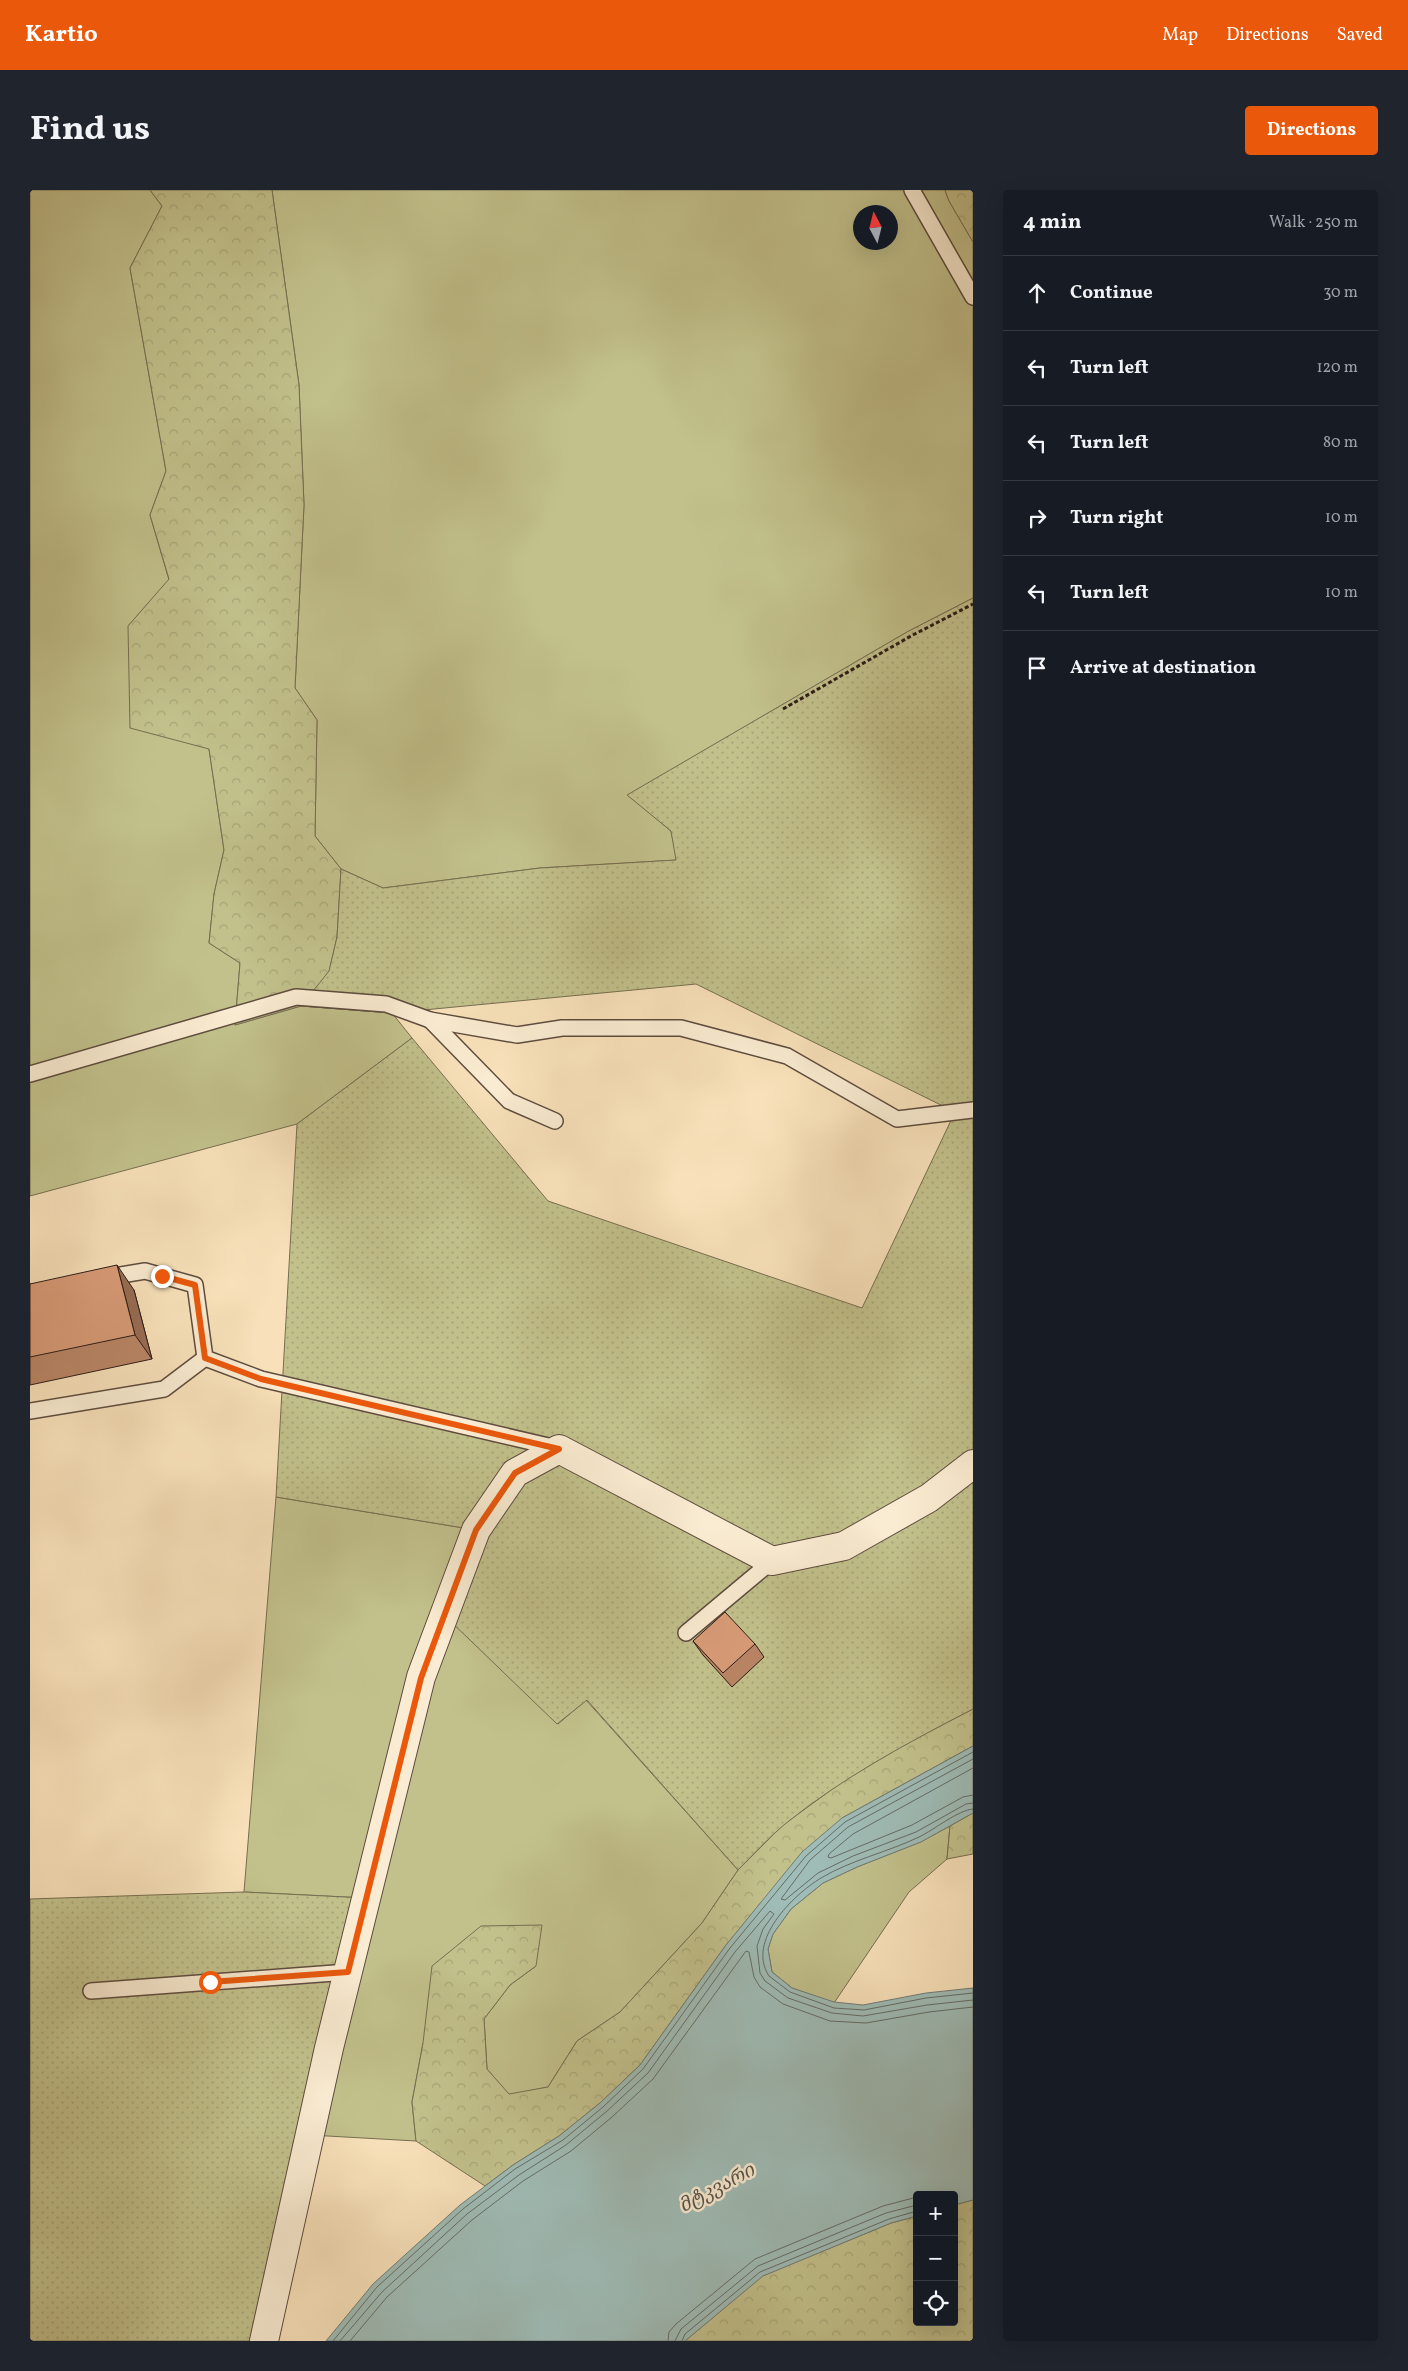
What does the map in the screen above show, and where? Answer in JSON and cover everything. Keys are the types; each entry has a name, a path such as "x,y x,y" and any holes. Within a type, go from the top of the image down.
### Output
{"street":[{"path":"264,2341 348,1972 421,1678 476,1530 515,1473 559,1449 772,1561 844,1546 929,1498 973,1464"}],"lane":[{"path":"912,190 973,297"},
{"path":"30,1074 296,997 386,1004 430,1020 517,1035 562,1028 681,1028 787,1056 898,1119 973,1110"},
{"path":"430,1020 509,1101 555,1121"},
{"path":"88,1280 145,1271 195,1285 205,1358"},
{"path":"30,1411 164,1389 205,1358"},
{"path":"205,1358 261,1379 559,1449"},
{"path":"686,1633 772,1561"},
{"path":"91,1991 348,1972"}],"path":[{"path":"783,709 911,636 973,604"}],"green space":[{"path":"30,190 150,190 162,206 130,268 166,471 150,515 169,580 128,626 209,749 224,850 214,894 209,943 240,963 235,1025 301,1006 392,1013 412,1038 297,1124 30,1196"},
{"path":"150,190 272,190 299,385 304,505 295,688 317,720 315,836 341,869 337,937 329,972 301,1006 235,1025 240,963 209,943 214,894 224,850 209,749 130,728 128,626 169,579 150,515 166,471 130,268 162,206"},
{"path":"272,190 945,190 949,201 973,242 973,598 907,632 628,795 671,831 677,860 540,868 383,888 341,869 315,836 317,720 295,688 304,505 299,385"},
{"path":"945,190 973,190 973,242 949,201"},
{"path":"973,598 973,1709 900,1748 829,1791 779,1829 738,1870 587,1700 557,1724 444,1615 476,1530 276,1497 297,1124 412,1038 548,1201 862,1308 955,1112 696,984 392,1013 301,1006 329,971 337,937 341,869 383,888 540,868 676,860 671,831 627,795 907,632"},
{"path":"276,1497 476,1530 558,1724 586,1700 738,1870 702,1923 620,2012 577,2041 548,2087 509,2095 487,2069 484,2019 510,1985 536,1966 423,2043 412,2102 416,2141 310,2135 366,1898 244,1892"},
{"path":"973,1709 973,1746 842,1818 762,1902 726,1945 640,2065 600,2103 559,2136 513,2165 485,2186 416,2141 412,2102 423,2043 432,1966 481,1926 542,1925 536,1966 510,1985 484,2019 487,2069 509,2094 548,2087 577,2041 620,2012 702,1923 738,1870 783,1825 842,1782 907,1743"},
{"path":"973,1813 973,1854 947,1859 950,1826"},
{"path":"950,1826 947,1859 909,1892 834,2003 792,1988 772,1972 768,1949 773,1934 791,1909 823,1883 857,1867 920,1842"},
{"path":"244,1892 366,1898 264,2341 30,2341 30,1899"},
{"path":"973,2200 973,2341 685,2341 762,2276 891,2223 913,2217 913,2326 958,2326 958,2204"}],"water":[{"name":"მტკვარი","path":"973,1746 973,1813 921,1842 857,1867 823,1883 791,1909 773,1934 768,1949 772,1972 792,1988 834,2002 863,2005 926,1993 973,1988 973,2200 958,2204 958,2191 913,2191 913,2217 891,2223 763,2276 685,2341 326,2341 373,2284 460,2205 513,2165 559,2136 600,2103 640,2065 726,1945 802,1852 842,1818"}],"building":[{"path":"117,1265 135,1335 30,1357 30,1284"},
{"path":"725,1612 755,1644 723,1673 693,1641"}],"route":[{"path":"162,1276 195,1285 205,1358 261,1379 559,1449 515,1473 476,1530 421,1678 348,1972 210,1982"}]}
